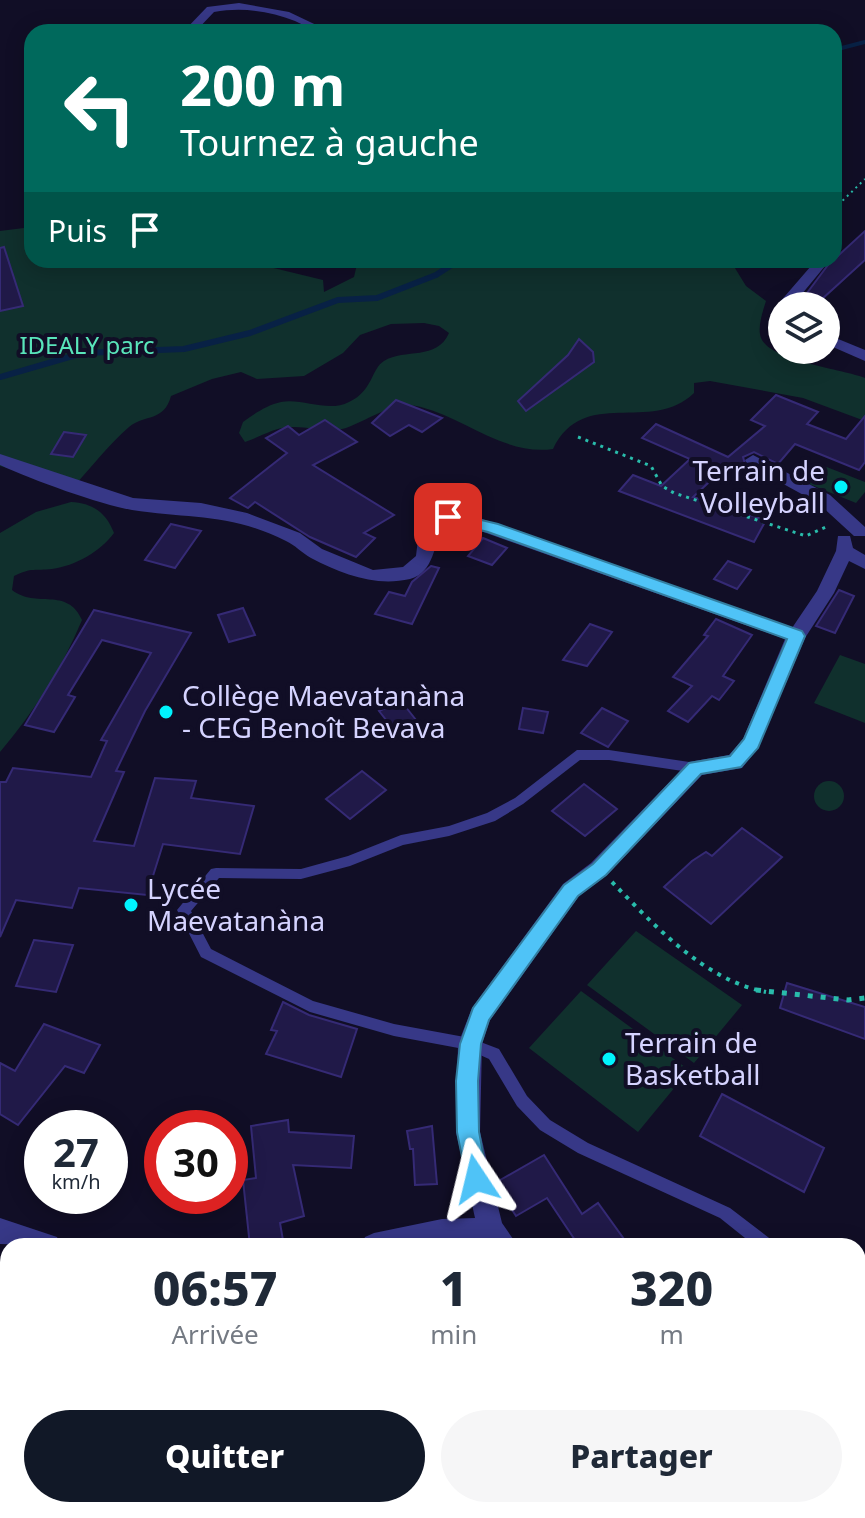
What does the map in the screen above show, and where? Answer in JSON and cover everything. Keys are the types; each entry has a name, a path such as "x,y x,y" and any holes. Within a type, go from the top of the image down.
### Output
{"street":[{"path":"197,24 211,9 228,2 247,1 287,11 311,24"},
{"path":"796,292 816,268"},
{"path":"840,344 865,356"},
{"path":"0,459 24,470 132,504 201,509 241,517 294,537 316,553 371,576 408,573 425,558 427,539 438,521 462,518 796,636"},
{"path":"753,460 824,499 844,549 865,563 825,593"},
{"path":"832,519 862,533"},
{"path":"413,1238 442,1232 498,1238 468,1132 470,1044 480,1015 571,890 599,869 696,768 735,762 751,743 796,636 825,593 847,536 862,533"},
{"path":"0,1231 22,1238"}],"lane":[{"path":"696,768 609,755 577,755 519,801 491,817 401,840 350,861 301,874 216,873 184,910 206,953 310,1006 394,1030 470,1044 494,1054 522,1101 545,1125 583,1148 725,1213 758,1238"}],"path":[{"path":"842,201 865,179"},
{"path":"578,437 651,466 662,486 674,493 806,536 832,519"},
{"path":"599,869 644,914 697,957 743,986 848,1000 865,998"}],"green space":[{"name":"IDEALY parc","path":"24,228 24,268 273,268 323,280 324,292 354,277 356,268 735,268 746,286 766,301 760,329 761,338 768,347 768,364 814,364 865,378 865,421 803,398 710,381 694,383 694,393 677,405 582,419 566,430 553,449 518,447 437,412 411,406 392,408 339,430 285,427 245,442 239,433 243,422 261,410 289,401 324,406 349,402 363,392 384,361 429,351 444,342 449,333 439,326 424,323 391,324 360,335 343,353 304,376 257,379 241,372 212,379 171,396 159,414 129,427 73,487 0,466 0,231"},
{"name":"Terrain de Volleyball","path":"819,464 865,482 865,492 856,503 804,482"},
{"path":"71,502 97,510 107,519 114,533 95,552 78,561 52,569 29,570 14,576 12,590 31,598 68,604 82,620 46,689 0,752 0,533 36,512"},
{"path":"840,655 865,664 865,723 814,703"},
{"path":"829,781 839,786 844,796 839,806 829,811 819,806 814,796 819,786"},
{"name":"Terrain de Basketball","path":"636,931 742,1005 694,1063 587,985"},
{"name":"Terrain de Basketball","path":"581,991 689,1070 638,1132 529,1048"}],"building":[{"path":"865,231 865,260 830,292 808,292 826,268 842,268 842,252"},
{"path":"4,247 23,306 0,311 0,248"},
{"path":"579,339 593,352 594,362 526,411 518,401 568,355"},
{"path":"776,395 818,412 807,424 846,439 865,416 865,462 859,470 795,444 778,464 754,452 743,457 746,467 766,478 763,481 732,465 728,475 720,472 693,497 766,520 754,542 619,491 633,475 661,486 690,459 642,438 656,424 728,457 765,426 751,420"},
{"path":"396,400 442,418 422,432 409,425 390,436 372,423"},
{"path":"325,420 357,442 313,465 394,515 364,533 375,538 356,557 310,537 255,502 248,508 230,498 287,453 266,438 288,426 299,435"},
{"path":"64,432 86,435 73,457 51,454"},
{"path":"171,524 201,531 175,568 145,560"},
{"path":"483,538 507,548 492,565 468,556"},
{"path":"728,561 751,570 737,589 714,579"},
{"path":"431,566 439,568 412,624 375,614 389,592 405,596 412,582"},
{"path":"839,590 854,596 835,633 816,626"},
{"path":"243,608 255,635 229,642 218,615"},
{"path":"94,610 191,633 145,711 116,771 124,772 94,841 134,846 155,778 196,781 191,798 254,806 240,854 163,844 147,895 79,888 72,908 16,900 0,937 0,782 6,782 13,768 91,777 107,741 101,740 151,653 102,640 68,695 75,697 54,732 25,725"},
{"path":"716,619 752,635 723,676 734,681 719,700 712,696 688,722 668,711 692,686 673,677 708,636 704,635"},
{"path":"590,624 612,632 587,666 563,660"},
{"path":"401,701 420,725 398,735 379,711"},
{"path":"523,708 548,712 543,733 519,729"},
{"path":"602,708 628,721 608,747 581,733"},
{"path":"362,771 386,790 350,819 326,799"},
{"path":"584,784 617,809 585,836 552,811"},
{"path":"742,828 782,857 711,924 664,887 692,861 706,852 712,856"},
{"path":"34,940 73,945 56,992 16,986"},
{"path":"787,983 865,1007 865,1039 780,1008"},
{"path":"283,1002 309,1015 357,1029 341,1077 266,1054 277,1031 271,1030"},
{"path":"44,1024 100,1045 84,1073 65,1066 30,1110 24,1110 24,1117 18,1125 0,1114 0,1063 15,1071"},
{"path":"722,1094 824,1148 804,1192 700,1136"},
{"path":"288,1120 289,1132 354,1136 351,1168 293,1165 304,1216 280,1223 283,1238 249,1238 248,1179 256,1178 251,1126"},
{"path":"432,1126 437,1184 415,1185 413,1149 410,1149 407,1131"},
{"path":"544,1155 582,1214 598,1203 623,1238 574,1238 547,1198 516,1216 495,1183"}],"waterway":[{"path":"842,48 865,42"},
{"path":"0,377 83,353 184,349 250,333 338,300 377,298 447,268"}],"place":[{"name":"Terrain de Volleyball","path":"841,487"},
{"name":"Collège Maevatanàna - CEG Benoît Bevava","path":"166,712"},
{"name":"Lycée Maevatanàna","path":"131,905"},
{"name":"Terrain de Basketball","path":"609,1059"}],"route":[{"path":"448,517 492,527 796,636 751,743 735,762 696,768 599,869 571,890 480,1015 470,1044 467,1081 468,1132 476,1179"}]}
